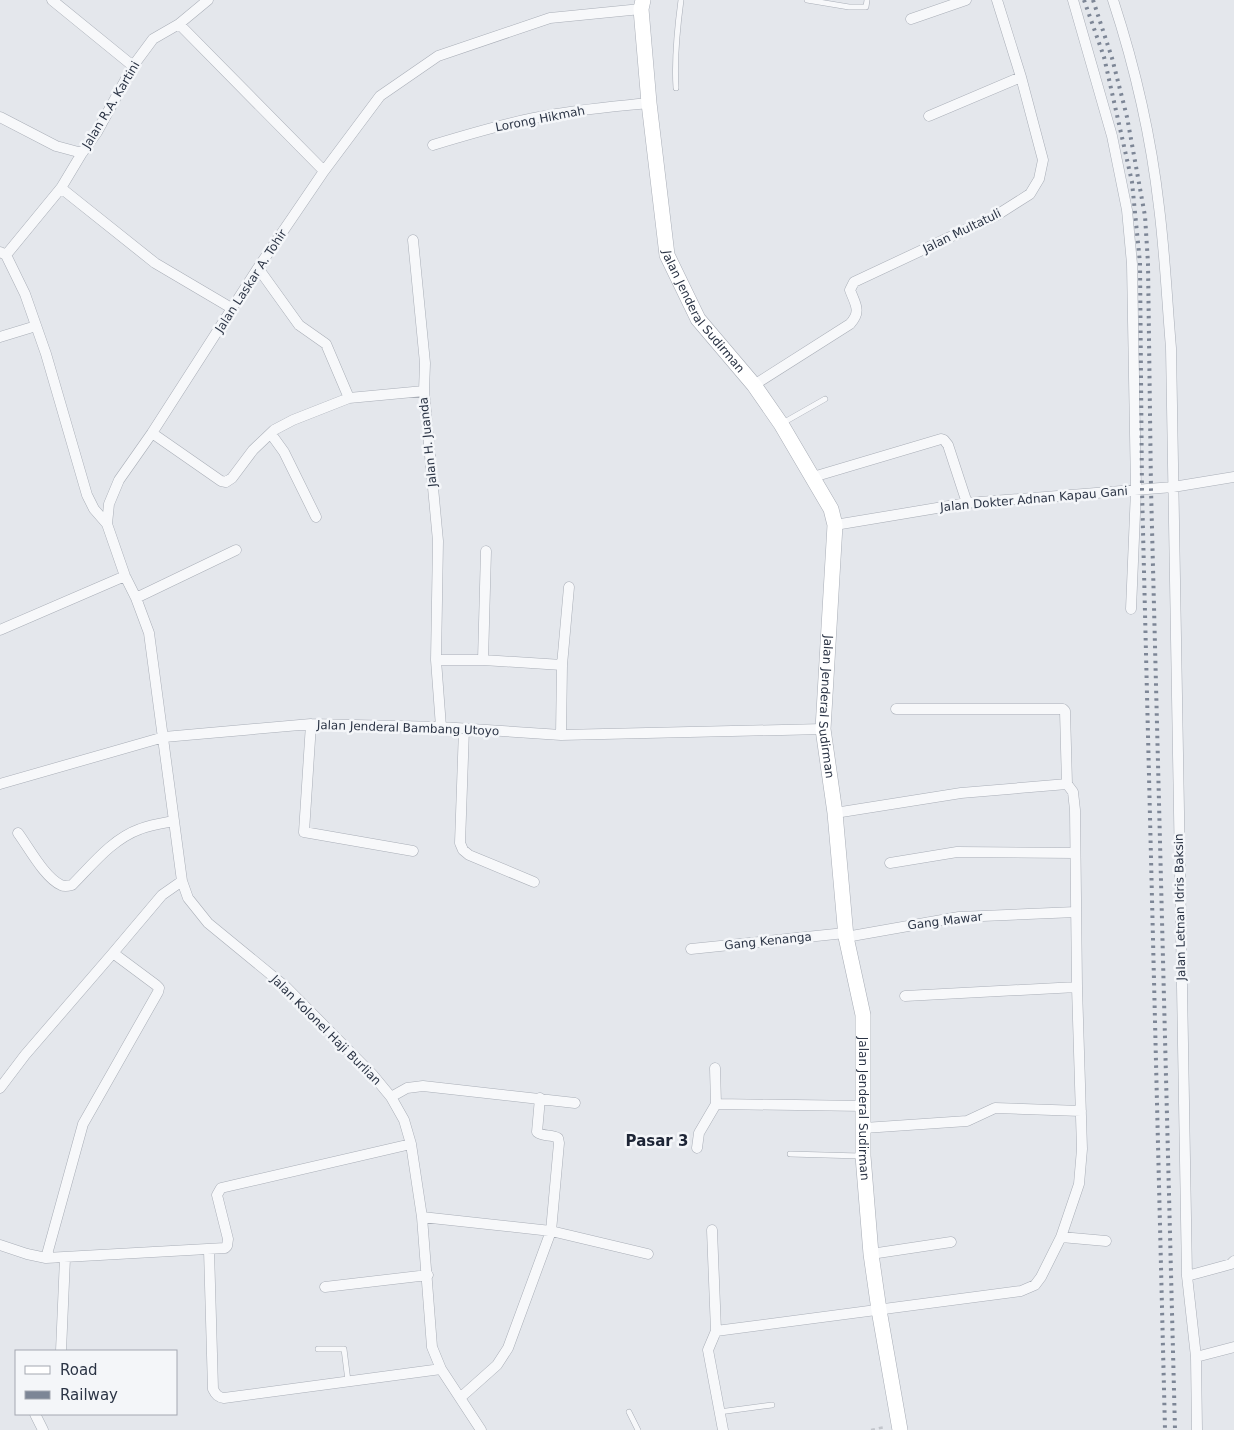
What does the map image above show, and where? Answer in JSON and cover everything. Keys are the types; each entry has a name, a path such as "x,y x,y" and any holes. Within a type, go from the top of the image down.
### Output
{"main road":[{"name":"Jalan Jenderal Sudirman","path":"642,4 649,103 667,255 698,319 754,385 781,424 831,509 834,525 824,728 835,813 845,935 863,1015 863,1156 871,1254 900,1430"}],"street":[{"path":"52,0 133,66"},
{"name":"Jalan R.A. Kartini","path":"0,116 56,146 82,153 97,132 133,66 153,40 179,24 208,0"},
{"path":"911,19 966,0"},
{"name":"Jalan Multatuli","path":"754,385 850,324 856,318 858,310 850,290 854,282 997,216 1030,194 1039,179 1043,160 1021,77 997,0"},
{"path":"1073,0 1112,136 1127,210 1132,264 1136,490 1131,609"},
{"name":"Jalan Letnan Idris Baksin","path":"1113,0 1144,112 1159,207 1171,348 1187,1276 1196,1357 1197,1430"},
{"name":"Jalan Laskar A. Tohir","path":"164,737 149,633 136,598 125,576 107,524 109,504 119,480 152,433 258,268 324,171 380,96 438,56 550,18 642,4"},
{"path":"179,24 324,171"},
{"path":"929,116 1021,77"},
{"name":"Lorong Hikmah","path":"433,145 480,131 535,118 587,109 649,103"},
{"path":"82,153 61,188 3,253 25,294 46,354 87,495 94,509 107,524"},
{"path":"61,188 155,263 232,309"},
{"path":"413,240 425,363 424,392"},
{"path":"258,268 299,326 326,344 349,398"},
{"path":"0,337 36,326"},
{"name":"Jalan H. Juanda","path":"152,433 221,481 226,482 232,478 253,450 271,434 293,420 349,398 424,392 438,541 436,660 441,727"},
{"path":"271,434 284,452 316,517"},
{"path":"813,477 941,439 948,445 967,503"},
{"name":"Jalan Dokter Adnan Kapau Gani","path":"834,525 967,503 1173,487 1234,477"},
{"path":"136,598 236,550"},
{"path":"483,660 486,551"},
{"path":"0,630 125,576"},
{"path":"561,735 562,665 569,586"},
{"path":"436,660 483,660 562,665"},
{"path":"716,1331 1021,1291 1030,1288 1041,1277 1061,1237 1078,1184 1082,1149 1077,987 1075,810 1073,792 1067,784 1065,711 1063,709 896,709"},
{"path":"311,724 304,832 413,851"},
{"name":"Jalan Jenderal Bambang Utoyo","path":"0,784 164,737 311,724 441,727 561,735 824,728"},
{"path":"464,729 460,843 463,850 534,882"},
{"name":"Jalan Kolonel Haji Burlian","path":"164,737 182,881 188,898 208,923 286,987 372,1074 391,1097 404,1120 411,1144 422,1217 428,1275 432,1347 441,1369 481,1430"},
{"path":"835,813 961,793 1067,784"},
{"path":"18,833 50,877 66,887 72,885 107,849 125,836 140,829 174,821"},
{"path":"890,863 957,852 1076,853"},
{"path":"0,1088 25,1055 162,895 182,881"},
{"name":"Gang Mawar","path":"845,935 960,917 1076,912"},
{"name":"Gang Kenanga","path":"691,949 845,935"},
{"path":"46,1258 83,1124 159,988 113,953"},
{"path":"905,996 1077,987"},
{"path":"697,1148 699,1134 716,1104 715,1068"},
{"path":"391,1097 407,1088 423,1086 575,1103"},
{"path":"460,1398 504,1357 551,1231 559,1143 558,1138 554,1136 537,1132 540,1098"},
{"path":"716,1104 864,1106"},
{"path":"864,1128 967,1121 995,1108 1081,1111"},
{"path":"0,1245 46,1258 225,1248 228,1243 217,1195 220,1188 411,1144"},
{"path":"422,1217 551,1231 648,1254"},
{"path":"712,1230 716,1331 708,1350 723,1430"},
{"path":"1061,1237 1106,1241"},
{"path":"871,1254 951,1242"},
{"path":"209,1250 213,1389 215,1394 224,1398 441,1369"},
{"path":"61,1350 65,1258"},
{"path":"1187,1276 1231,1264 1234,1260"},
{"path":"325,1287 428,1275"},
{"path":"1196,1357 1234,1347"},
{"path":"36,1415 43,1430"}],"lane":[{"path":"676,88 674,64 681,0"},
{"path":"807,0 849,7 866,7 867,0"},
{"path":"781,424 825,399"},
{"path":"790,1154 863,1156"},
{"path":"318,1349 344,1349 348,1381"},
{"path":"719,1412 772,1405"},
{"path":"629,1412 638,1430"}],"railway":[{"path":"1084,0 1104,57 1132,182 1140,263 1142,490 1165,1430"},
{"path":"1093,0 1112,58 1127,117 1145,216 1148,263 1151,489 1175,1430"}],"district":[{"name":"Pasar 3","path":"657,1141"}]}
